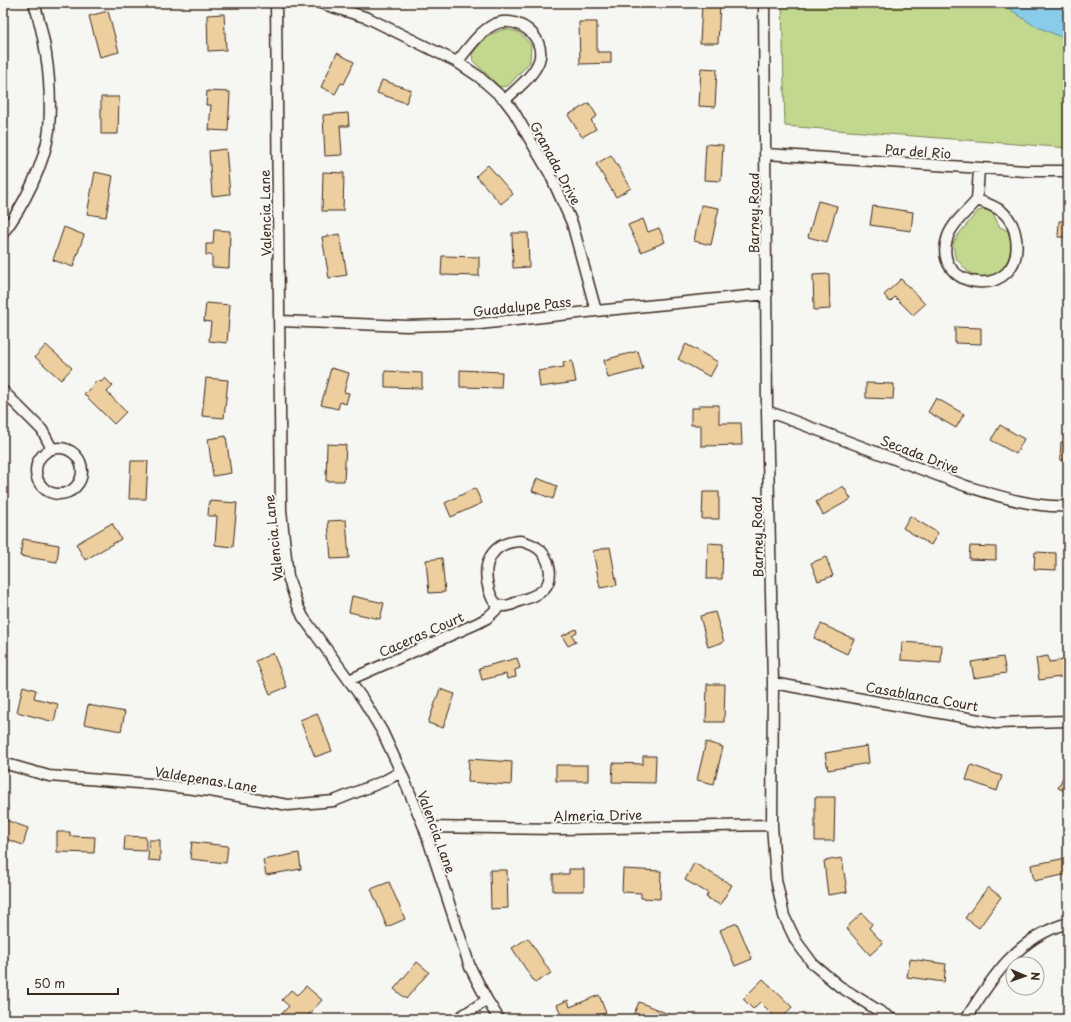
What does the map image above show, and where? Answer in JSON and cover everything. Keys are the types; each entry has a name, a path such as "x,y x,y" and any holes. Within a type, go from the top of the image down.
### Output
{"street":[{"path":"3,233 14,219 33,182 40,165 48,132 50,87 46,47 34,3"},
{"name":"Valencia Lane","path":"276,3 281,510 288,577 303,617 364,701 382,731 424,827 470,967 487,1000 499,1019"},
{"name":"Granada Drive","path":"320,3 368,18 457,62 478,76 505,100 514,112 550,174 572,223 596,311"},
{"name":"Barney Road","path":"764,3 767,411 773,683 772,825 776,879 784,916 796,940 813,964 834,982 892,1019"},
{"path":"457,62 479,35 493,25 506,21 517,23 530,31 539,46 539,60 532,73 505,100"},
{"name":"Par del Rio","path":"766,154 1026,171 1068,172"},
{"path":"977,200 995,206 1001,210 1007,216 1015,230 1017,246 1014,262 1007,273 997,280 982,282 970,281 961,277 948,264 946,258 945,249 948,235 977,200 979,168"},
{"name":"Guadalupe Pass","path":"280,321 407,326 480,324 767,294"},
{"path":"3,391 42,430 52,448"},
{"name":"Secada Drive","path":"767,411 966,486 1026,502 1068,506"},
{"path":"52,448 66,449 72,452 78,457 81,464 82,478 74,490 60,495 46,491 40,486 36,479 36,464 40,457 52,448"},
{"name":"Caceras Court","path":"349,680 478,623 487,618 500,606 507,606 532,597 545,588 550,577 550,569 545,556 534,546 521,541 506,543 500,546 490,557 487,563 486,578 493,600 500,606"},
{"name":"Casablanca Court","path":"773,683 996,723 1068,721"},
{"name":"Valdepenas Lane","path":"3,764 49,776 151,784 210,791 288,805 334,801 384,781 401,772"},
{"name":"Almeria Drive","path":"424,827 561,829 772,825"},
{"path":"966,1019 987,985 1013,954 1042,933 1068,923"},
{"path":"457,1019 487,1000"}],"green space":[{"path":"782,3 1068,3 1068,148 785,126"},
{"path":"505,29 519,32 531,45 530,62 508,86 500,87 473,61 472,54 486,38"},
{"path":"985,209 992,212 1000,227 1008,231 1011,241 1010,255 1004,268 995,276 981,278 968,272 955,257 953,244 958,235 978,211"}],"water":[{"path":"1001,3 1068,3 1068,40 1033,25"}],"building":[{"path":"702,3 720,3 718,43 700,43"},
{"path":"108,11 119,52 100,57 89,16"},
{"path":"224,14 226,50 208,51 207,15"},
{"path":"579,22 597,22 597,52 611,52 611,63 580,64"},
{"path":"337,53 354,62 344,84 341,83 335,94 321,87"},
{"path":"701,68 717,69 715,107 699,106"},
{"path":"382,80 411,90 406,103 377,93"},
{"path":"207,91 230,92 228,131 209,130 211,105 206,105"},
{"path":"101,97 119,97 118,134 101,134"},
{"path":"589,103 597,116 591,120 596,129 582,137 568,115"},
{"path":"348,113 349,126 340,126 342,155 325,156 323,115"},
{"path":"706,144 723,145 721,181 704,180"},
{"path":"226,149 230,194 212,196 209,151"},
{"path":"611,155 631,188 616,197 596,164"},
{"path":"488,165 513,194 501,204 476,176"},
{"path":"95,172 113,176 106,217 87,214"},
{"path":"323,172 344,173 343,211 322,211"},
{"path":"818,201 837,206 827,242 808,237"},
{"path":"701,205 719,208 711,245 694,241"},
{"path":"873,206 913,212 911,231 870,225"},
{"path":"643,219 648,232 659,228 665,242 641,252 628,225"},
{"path":"1059,221 1068,221 1068,237 1058,237"},
{"path":"64,227 84,235 73,267 53,260"},
{"path":"214,230 230,231 229,268 212,267 212,255 206,255 206,244 213,244"},
{"path":"512,233 528,233 529,267 513,268"},
{"path":"340,234 347,275 329,278 322,237"},
{"path":"442,256 479,257 479,276 441,275"},
{"path":"829,274 830,309 814,310 813,275"},
{"path":"901,279 925,304 913,315 895,297 890,302 884,295"},
{"path":"206,303 230,305 227,343 209,341 211,322 204,321"},
{"path":"955,327 981,328 981,344 955,343"},
{"path":"686,344 718,362 710,377 678,359"},
{"path":"46,345 72,368 61,380 35,357"},
{"path":"638,351 643,369 608,378 604,360"},
{"path":"572,361 576,382 540,387 538,371 564,367 563,362"},
{"path":"331,368 349,373 344,392 349,393 346,404 340,402 338,409 321,405"},
{"path":"460,370 502,372 501,388 460,387"},
{"path":"385,371 422,373 422,388 385,387"},
{"path":"105,378 113,386 107,392 126,412 114,424 84,394 98,380 101,382"},
{"path":"206,378 228,380 224,418 202,416"},
{"path":"866,383 894,384 893,399 866,398"},
{"path":"936,398 964,414 956,428 928,412"},
{"path":"699,405 719,405 719,423 741,423 742,445 701,446 701,425 691,425 691,408 699,408"},
{"path":"1000,425 1024,439 1016,454 991,440"},
{"path":"226,436 231,473 213,476 208,439"},
{"path":"1061,442 1068,442 1068,460 1060,460"},
{"path":"327,444 346,445 344,481 326,481"},
{"path":"131,461 148,461 146,499 129,499"},
{"path":"537,478 557,486 553,499 532,491"},
{"path":"843,486 851,499 823,515 816,502"},
{"path":"475,488 482,503 451,517 445,503"},
{"path":"703,492 719,492 719,519 702,519"},
{"path":"209,501 237,503 233,547 215,545 217,516 208,516"},
{"path":"910,516 938,533 931,545 903,528"},
{"path":"346,520 349,558 331,559 328,521"},
{"path":"112,523 121,539 85,560 76,544"},
{"path":"23,539 59,545 57,562 20,556"},
{"path":"708,543 723,544 722,579 707,579"},
{"path":"970,546 996,547 996,560 969,559"},
{"path":"610,547 617,585 600,588 593,551"},
{"path":"1035,552 1056,553 1056,570 1034,569"},
{"path":"826,557 833,576 818,581 811,563"},
{"path":"442,558 445,592 429,593 426,560"},
{"path":"352,596 384,603 380,619 349,612"},
{"path":"715,612 724,642 708,647 700,616"},
{"path":"821,624 854,639 847,654 814,638"},
{"path":"576,629 577,632 572,635 576,642 568,646 562,636"},
{"path":"902,642 942,645 941,663 901,660"},
{"path":"273,653 287,687 270,694 256,661"},
{"path":"1048,656 1049,662 1064,660 1067,676 1039,680 1036,658"},
{"path":"1003,657 1006,673 974,678 971,662"},
{"path":"517,658 520,668 515,670 516,677 507,679 506,674 482,680 479,668"},
{"path":"707,684 725,684 724,722 706,722"},
{"path":"23,686 36,690 34,698 58,704 54,722 17,712"},
{"path":"440,689 455,694 443,728 428,723"},
{"path":"88,705 125,712 121,731 84,724"},
{"path":"317,713 332,751 315,757 300,720"},
{"path":"706,742 723,747 714,784 697,780"},
{"path":"867,746 869,763 828,770 825,753"},
{"path":"643,756 656,756 655,783 612,782 613,763 643,764"},
{"path":"469,759 512,762 511,785 468,782"},
{"path":"556,765 588,765 588,781 556,781"},
{"path":"971,765 1002,776 997,791 966,780"},
{"path":"1065,773 1068,774 1068,792 1058,788"},
{"path":"815,797 835,797 834,841 815,841"},
{"path":"3,819 28,828 23,845 3,838"},
{"path":"57,832 70,832 70,836 95,837 94,853 57,852"},
{"path":"125,836 146,837 146,851 124,850"},
{"path":"149,840 160,840 160,861 148,860"},
{"path":"192,842 228,846 226,863 190,859"},
{"path":"299,853 301,869 266,875 263,860"},
{"path":"842,858 847,892 828,895 824,861"},
{"path":"1066,858 1068,874 1034,881 1031,865"},
{"path":"694,863 732,885 720,905 706,897 708,893 685,880"},
{"path":"569,869 584,869 584,891 553,891 553,874 569,874"},
{"path":"623,869 661,871 660,899 641,898 641,893 622,892"},
{"path":"490,870 507,870 508,908 491,909"},
{"path":"389,882 405,919 387,927 371,889"},
{"path":"988,887 1001,897 979,928 965,918"},
{"path":"862,913 872,924 869,928 883,943 870,955 846,928"},
{"path":"737,923 752,959 735,966 720,930"},
{"path":"528,938 551,973 535,983 512,948"},
{"path":"910,959 946,964 944,982 907,977"},
{"path":"417,962 429,972 406,999 394,989"},
{"path":"763,979 792,1007 781,1019 777,1019 760,1002 753,1009 743,999"},
{"path":"306,986 322,1000 305,1019 277,1019 289,1006 282,1000 291,990 297,995"},
{"path":"599,995 606,1013 590,1019 563,1019 557,1005 568,1000 570,1007"},
{"path":"639,1002 673,1016 671,1019 632,1018"}]}
